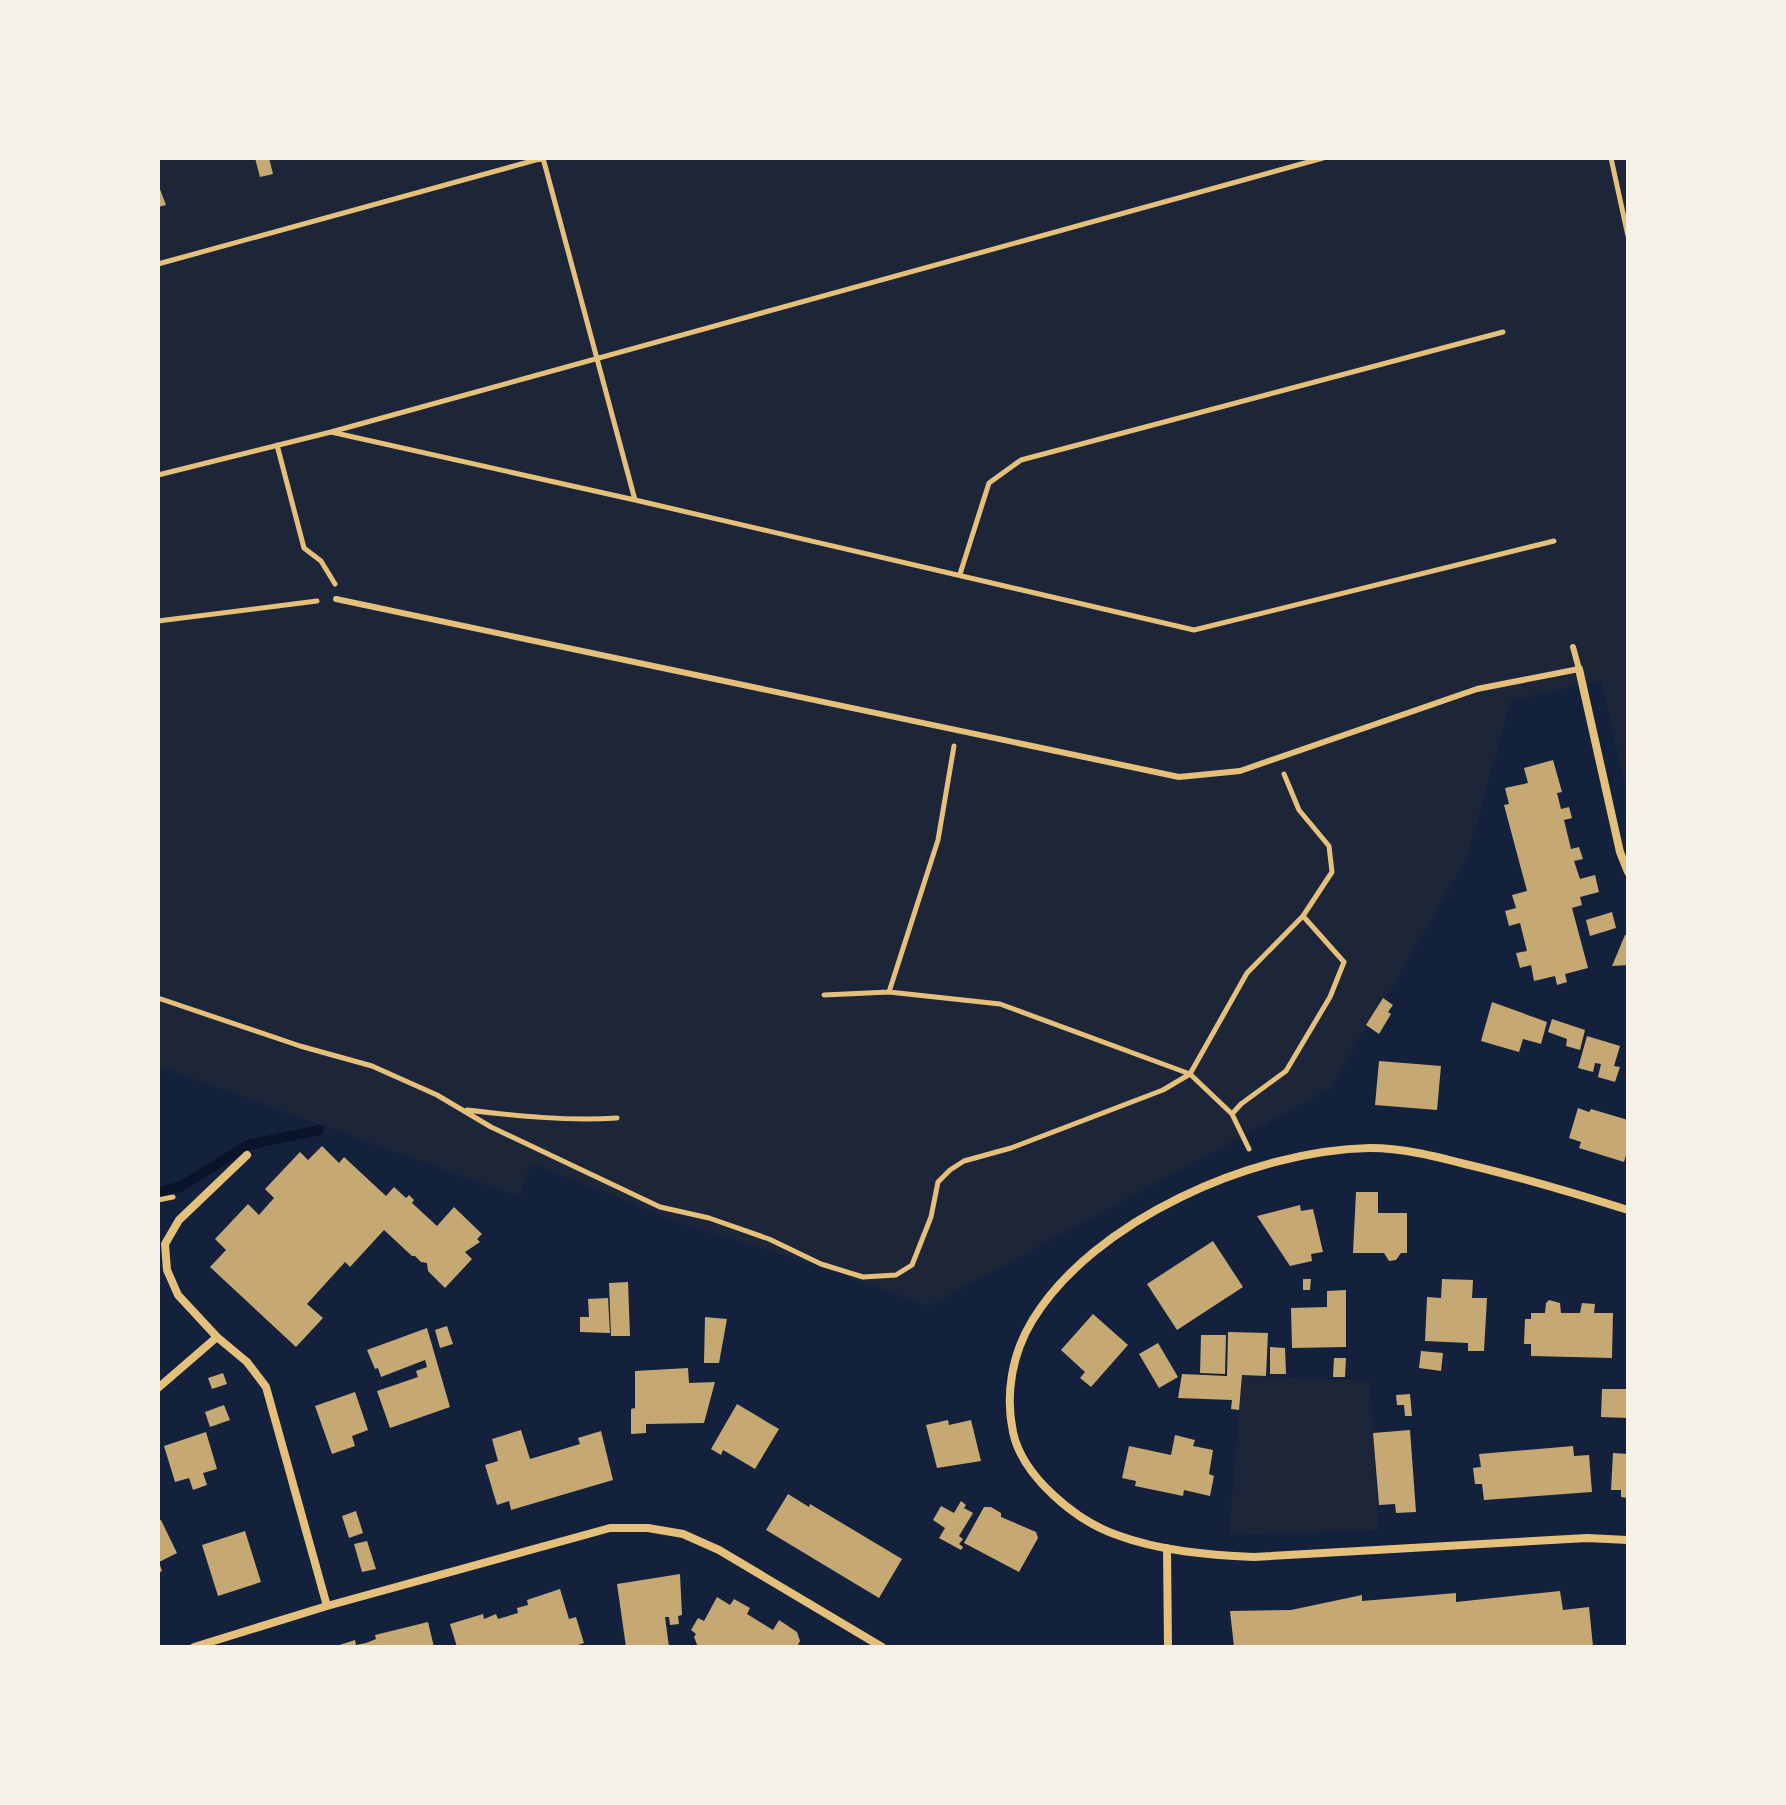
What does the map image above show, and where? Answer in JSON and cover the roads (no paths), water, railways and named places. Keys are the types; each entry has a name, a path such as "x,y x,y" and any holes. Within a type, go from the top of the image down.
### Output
{"street":[{"path":"1579,669 1620,852 1628,872"},
{"path":"1628,1210 1519,1176 1422,1153 1370,1148 1257,1166 1214,1180 1137,1222 1095,1252 1055,1289 1031,1323 1014,1359 1010,1402 1013,1433 1023,1458 1057,1499 1084,1520 1117,1536 1167,1548 1254,1557 1587,1538 1628,1540"},
{"path":"247,1155 179,1220 165,1244 167,1270 178,1295 217,1337 247,1362 266,1387 327,1606"},
{"path":"158,1388 217,1337"},
{"path":"194,1647 327,1606 610,1528 648,1528 683,1534 719,1550 882,1647"},
{"path":"1167,1548 1168,1647"}],"lane":[{"path":"336,599 1179,777 1240,771 1477,689 1579,669 1573,647"}],"waterway":[{"path":"158,1192 180,1187 248,1145 319,1130"}]}
